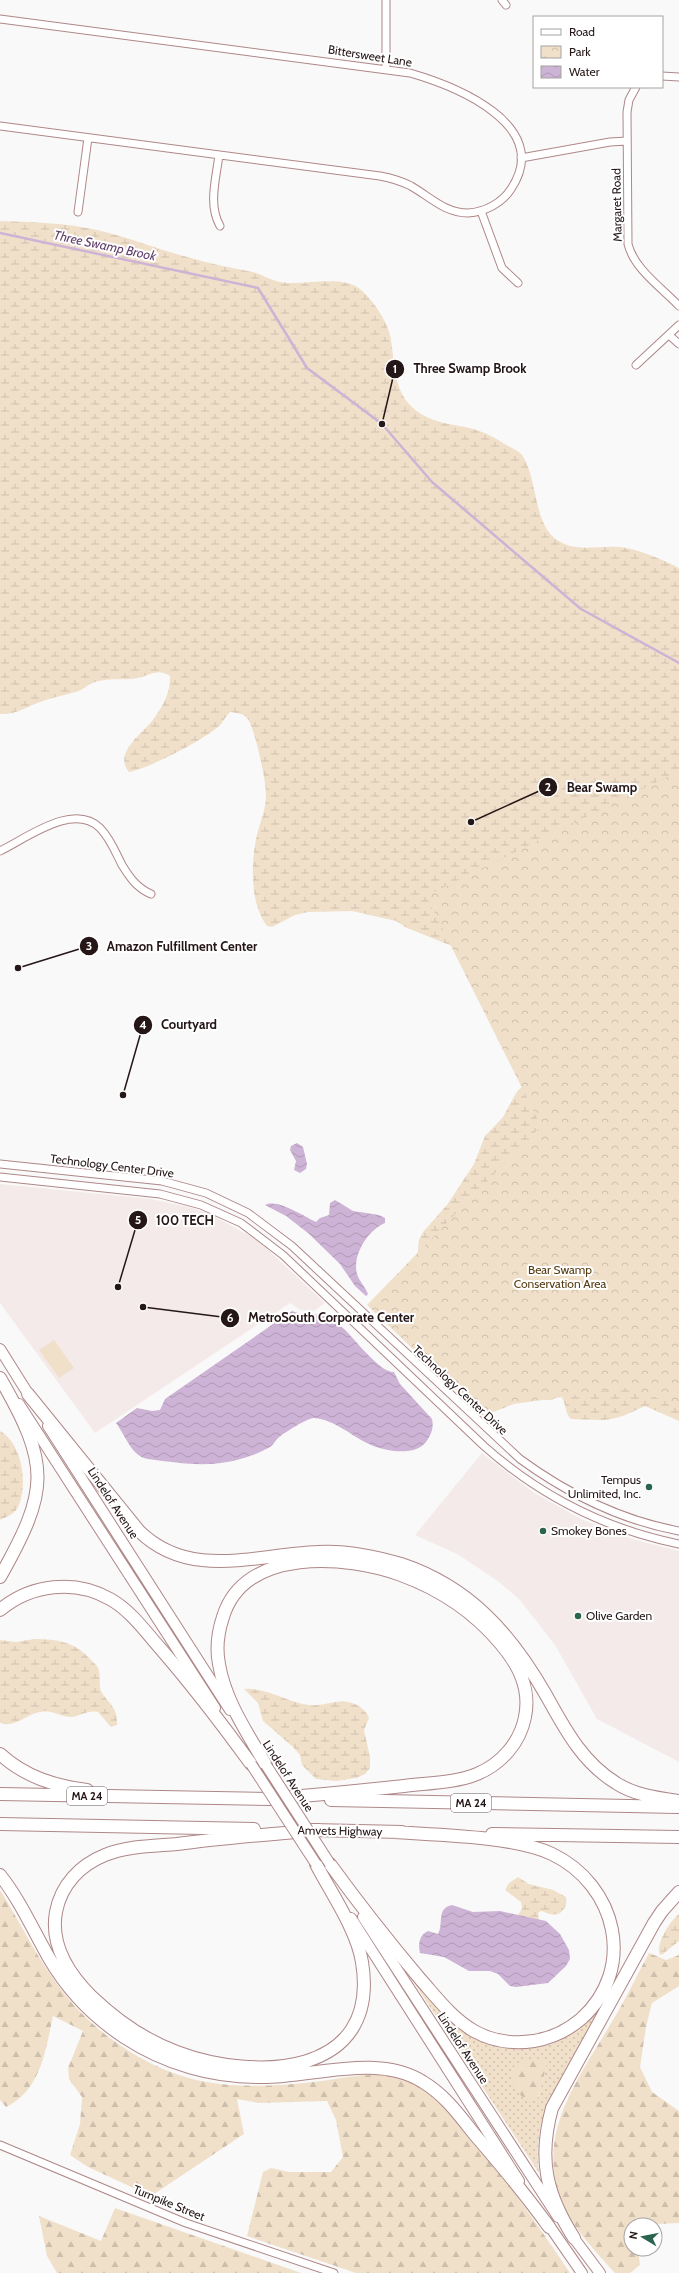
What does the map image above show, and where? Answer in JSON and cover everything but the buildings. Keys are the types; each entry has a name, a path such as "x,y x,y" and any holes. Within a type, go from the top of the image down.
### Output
{"highway":[{"path":"0,1377 21,1415 32,1441 38,1477 34,1508 27,1527 0,1577"},
{"path":"28,1394 139,1531 161,1549 176,1556 198,1561 319,1552 346,1553 387,1560 425,1574 469,1600 502,1630 525,1661 577,1748 595,1768 617,1784 628,1789 679,1801"},
{"path":"262,1799 316,1796 450,1780 479,1773 495,1764 515,1743 526,1715 525,1686 515,1663 483,1625 451,1599 419,1582 384,1570 344,1562 307,1562 276,1567 253,1577 232,1597 224,1613 218,1639 219,1664 229,1698 266,1766"},
{"path":"0,1610 24,1595 56,1587 81,1588 111,1599 136,1621 176,1666 251,1764"},
{"path":"0,1754 24,1772 54,1784 105,1792 174,1797"},
{"name":"MA 24","path":"0,1794 679,1807"},
{"name":"Amvets Highway","path":"0,1824 679,1837"},
{"path":"316,1864 357,1944 362,1962 364,1989 360,2010 349,2033 336,2047 313,2060 270,2067 226,2065 197,2059 162,2046 129,2028 102,2006 73,1975 59,1950 55,1933 55,1921 64,1890 78,1872 104,1856 137,1848 319,1830"},
{"path":"330,1864 376,1926 445,2007 458,2020 474,2031 484,2036 508,2042 540,2040 569,2028 588,2012 599,1998 609,1978 613,1960 614,1941 611,1923 605,1905 594,1888 579,1872 552,1854 529,1846 394,1832"},
{"path":"0,1875 65,1982 95,2014 128,2039 173,2062 224,2076 264,2078 363,2068 382,2068 406,2073 422,2081 443,2098 515,2182 549,2226"},
{"path":"574,2238 555,2204 547,2177 545,2140 552,2108 654,1923 679,1892"}],"main road":[{"name":"Lindelof Avenue","path":"0,1348 266,1766 545,2199 600,2273"},
{"name":"Lindelof Avenue","path":"0,1377 549,2226 582,2273"}],"street":[{"path":"386,0 386,68"},
{"name":"Bittersweet Lane","path":"0,19 386,68 410,73 458,90 483,104 501,117 513,131 518,142 521,158 516,180 508,193 496,204 481,211 464,212 449,209 406,184 387,178 0,126"},
{"path":"663,76 679,77"},
{"name":"Margaret Road","path":"636,88 628,106 627,141 629,250 639,265 679,306"},
{"path":"78,212 88,138"},
{"path":"521,158 610,142 627,141"},
{"path":"219,155 213,205 215,216 220,226"},
{"path":"481,211 502,268 518,283"},
{"path":"636,365 679,325"},
{"path":"669,335 679,344"},
{"path":"0,851 62,820 76,818 85,819 103,832 133,882 141,890 151,894"},
{"name":"Technology Center Drive","path":"0,1164 162,1181 206,1193 248,1213 292,1246 520,1459 552,1482 598,1505 631,1519 679,1531"},
{"name":"Technology Center Drive","path":"0,1177 160,1194 201,1205 242,1224 283,1255 484,1446 518,1473 546,1493 592,1517 634,1533 679,1544"},
{"name":"Turnpike Street","path":"0,2145 181,2221 334,2273"}],"shaded area":[{"path":"0,1184 151,1199 192,1208 212,1215 250,1236 266,1248 325,1303 314,1311 300,1310 290,1303 95,1433 0,1303"},
{"path":"482,1453 533,1492 581,1519 632,1539 679,1551 679,1762 597,1719 555,1645 520,1600 499,1582 459,1555 415,1535"}],"green space":[{"path":"0,221 61,224 97,230 199,260 253,272 276,281 286,283 331,281 351,284 360,289 369,298 385,322 390,335 396,378 404,398 411,406 427,417 440,422 477,430 495,438 521,454 531,476 544,523 549,533 557,540 564,544 587,548 627,548 642,552 679,568 679,1421 645,1406 623,1416 612,1419 571,1419 567,1413 562,1397 559,1395 552,1400 544,1400 417,1260 419,1240 423,1232 447,1205 474,1164 485,1136 503,1117 516,1093 526,1082 452,946 407,928 396,921 352,911 308,912 295,915 272,927 267,926 261,917 257,906 253,884 254,850 265,807 266,788 257,743 247,718 241,714 230,712 221,724 214,730 191,745 150,765 129,772 125,765 124,758 131,744 152,721 162,705 170,682 170,676 166,674 158,672 133,679 112,679 92,683 79,691 37,703 17,712 0,714"},
{"name":"Bear Swamp Conservation Area","path":"679,771 679,1405 625,1388 514,1404 483,1416 367,1305 541,1126 426,896"},
{"path":"54,1340 74,1368 59,1378 39,1350"},
{"path":"0,1431 8,1437 18,1454 23,1475 23,1486 22,1496 18,1508 0,1520"},
{"path":"34,1639 58,1641 72,1645 84,1653 97,1666 99,1669 102,1693 115,1711 117,1725 111,1727 98,1712 87,1712 71,1717 44,1711 15,1723 0,1723 0,1640 16,1642"},
{"path":"244,1689 261,1690 292,1701 309,1705 344,1701 358,1706 369,1718 364,1730 370,1757 370,1768 365,1774 356,1778 336,1781 316,1779 302,1765 300,1755 293,1747 263,1721 258,1703"},
{"path":"518,1877 529,1884 553,1890 566,1897 565,1908 560,1913 554,1915 541,1911 538,1913 539,1920 517,1916 522,1909 521,1902 505,1890 509,1883"},
{"path":"0,1890 54,1980 77,2008 109,2037 147,2061 166,2070 207,2082 246,2086 287,2085 355,2076 383,2075 410,2081 423,2088 444,2107 491,2163 532,2217 570,2273 356,2273 247,2236 263,2172 271,2168 289,2172 331,2172 343,2157 336,2120 327,2101 258,2103 237,2099 244,2134 151,2196 88,2167 70,2155 80,2124 82,2097 69,2079 68,2068 83,2031 53,2016 44,2055 34,2080 27,2091 18,2100 6,2107 0,2100"},
{"path":"679,1914 679,1941 660,1955 659,1950 661,1939 675,1917"},
{"path":"649,1953 666,1960 679,1955 679,1986 652,2003 646,2027 640,2067 652,2092 679,2111 679,2223 663,2224 663,2217 623,2217 623,2257 639,2257 640,2265 630,2273 615,2273 579,2232 563,2206 555,2181 553,2158 556,2135 562,2114 571,2093"},
{"path":"413,1981 436,2006 460,2027 472,2035 502,2046 529,2048 552,2044 572,2032 595,2012 598,2013 545,2110 538,2141 539,2173","holes":["521,2061 528,2061 546,2068 538,2098 530,2100"]},
{"path":"541,2059 547,2064 538,2098 532,2100 526,2099 514,2085 512,2078 512,2067 521,2061"},
{"path":"115,2208 301,2273 57,2273 47,2256 39,2216 101,2241"}],"water":[{"path":"297,1143 303,1147 307,1164 306,1169 300,1173 294,1170 296,1161 290,1150 291,1146"},
{"path":"335,1200 353,1211 379,1215 385,1218 385,1223 379,1226 367,1237 359,1251 357,1259 357,1274 368,1294 366,1296 355,1286 340,1264 308,1233 286,1216 265,1205 276,1204 284,1206 316,1222 320,1218 329,1215 330,1203"},
{"path":"292,1311 322,1315 335,1321 375,1361 388,1371 394,1372 400,1384 432,1419 432,1431 426,1442 421,1447 407,1451 382,1449 369,1444 329,1422 314,1418 306,1420 290,1429 266,1449 253,1455 226,1462 213,1464 188,1464 148,1459 137,1454 133,1450 116,1423 137,1408 152,1411 160,1410 165,1399"},
{"path":"452,1905 473,1912 500,1911 546,1921 560,1934 569,1950 570,1959 566,1966 548,1983 516,1987 510,1986 498,1974 490,1971 469,1971 444,1957 420,1953 419,1944 423,1935 428,1931 438,1934 440,1930 442,1913 444,1909"}],"waterway":[{"name":"Three Swamp Brook","path":"0,233 258,288 307,368 382,424 432,482 581,609 679,663"}],"place":[{"name":"Three Swamp Brook","path":"382,424"},
{"name":"Bear Swamp","path":"471,822"},
{"name":"Amazon Fulfillment Center","path":"18,968"},
{"name":"Courtyard","path":"123,1095"},
{"name":"100 TECH","path":"118,1287"},
{"name":"MetroSouth Corporate Center","path":"143,1307"},
{"name":"Tempus Unlimited, Inc.","path":"649,1487"},
{"name":"Smokey Bones","path":"543,1531"},
{"name":"Olive Garden","path":"578,1616"}]}
